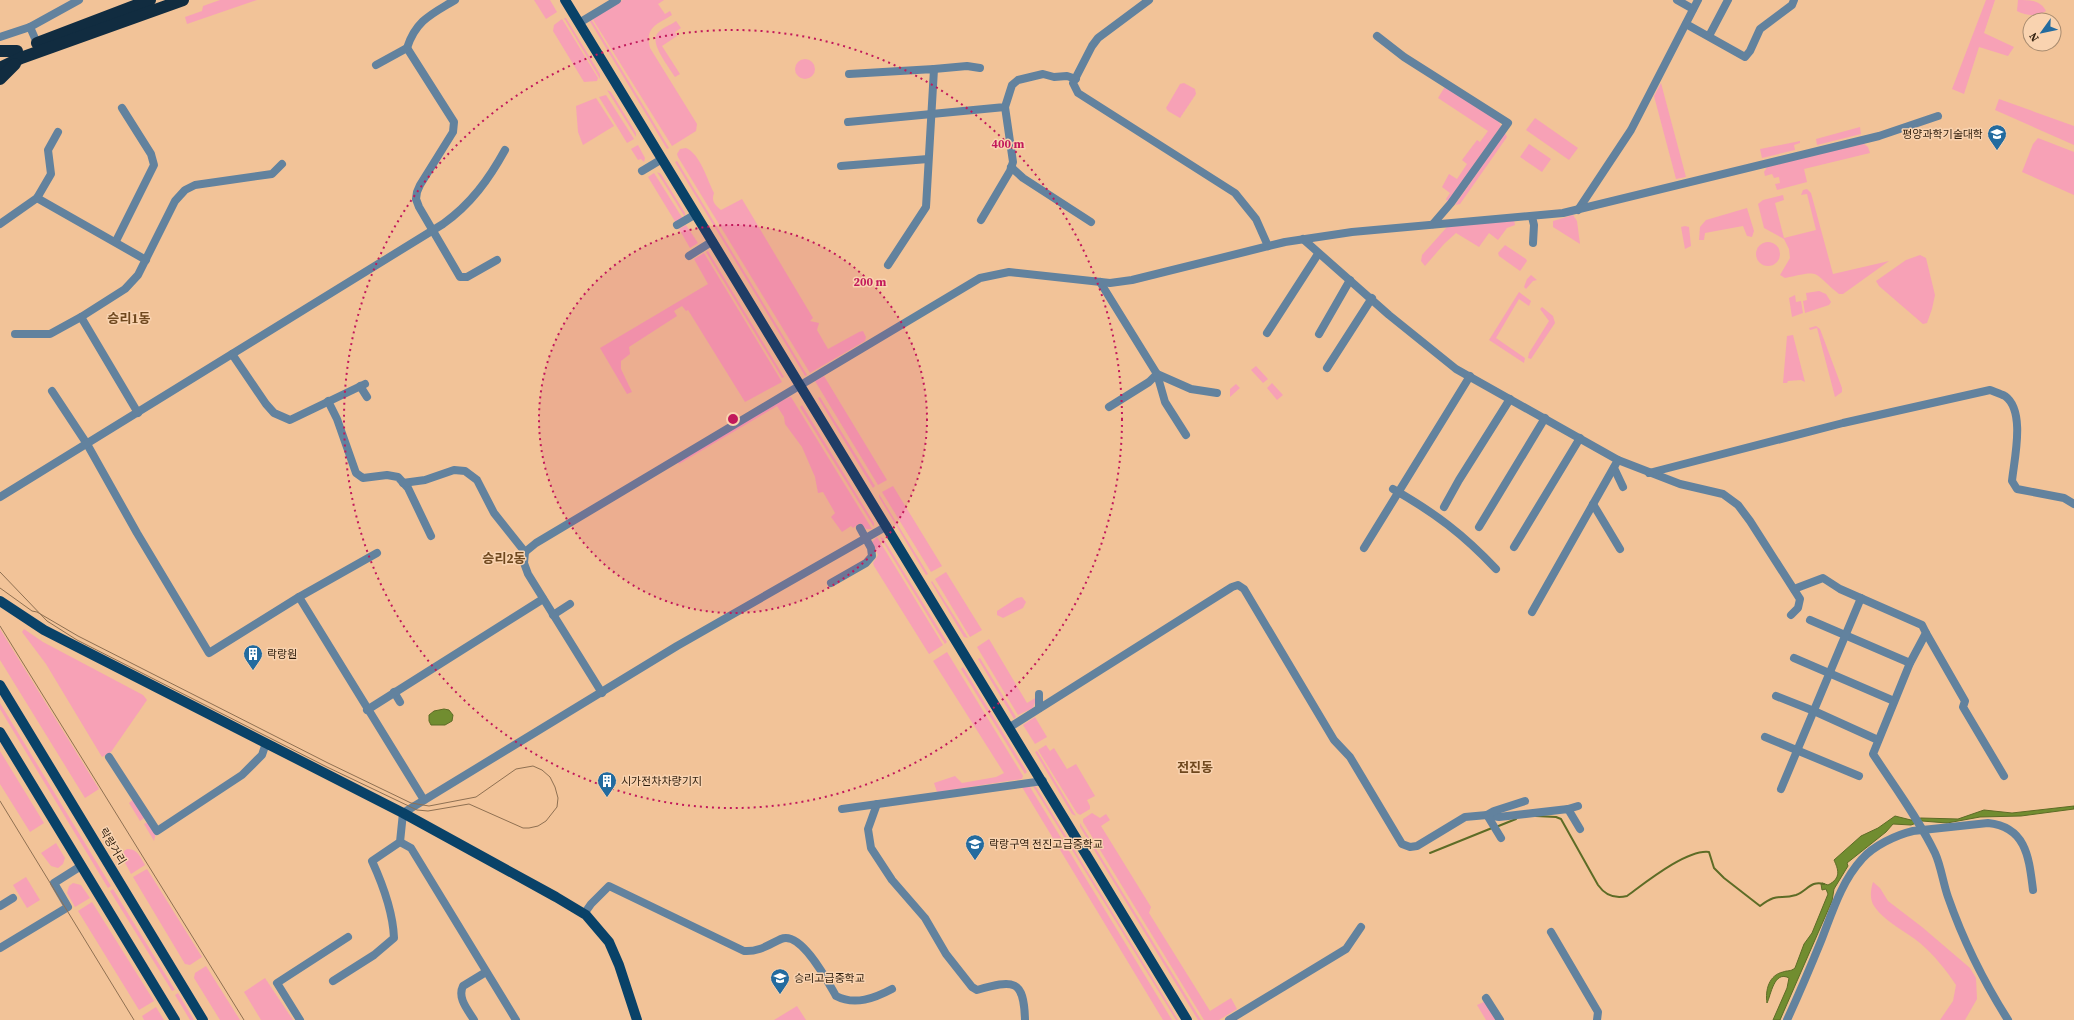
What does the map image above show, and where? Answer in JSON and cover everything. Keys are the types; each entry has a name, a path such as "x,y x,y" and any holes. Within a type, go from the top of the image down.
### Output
{"highway":[{"path":"0,59 183,0"},
{"path":"0,68 37,43 143,1"},
{"path":"0,51 19,54"},
{"path":"0,79 19,54"}],"main road":[{"path":"566,0 1043,781 1187,1020"},
{"path":"0,601 44,630 403,813 584,914 609,942 619,965 637,1020"},
{"name":"락랑거리","path":"0,685 203,1020"},
{"path":"0,732 175,1020"}],"street":[{"path":"0,37 30,28 79,0"},
{"path":"376,65 407,48 410,39 422,20 455,0"},
{"path":"579,23 617,0"},
{"path":"1149,0 1098,38 1092,46 1073,83 1078,93 1235,193 1256,219 1268,246"},
{"path":"1677,0 1693,9"},
{"path":"1578,210 1630,130 1698,0"},
{"path":"1709,36 1728,0"},
{"path":"1686,24 1745,57 1750,51 1760,29 1792,5 1794,0"},
{"path":"30,28 37,43"},
{"path":"1377,36 1441,84 1508,123 1451,203 1433,224"},
{"path":"407,48 454,122 453,132 417,192 419,207 460,277 467,277 497,260"},
{"path":"849,74 967,66 980,68"},
{"path":"888,265 926,207 934,69"},
{"path":"981,220 1012,168 1013,162 1005,108 1012,85 1018,80 1043,74 1054,77 1067,76 1076,79"},
{"path":"116,241 154,165 151,154 122,108"},
{"path":"848,122 1005,108"},
{"path":"525,552 536,543 800,384 980,278 993,274 1009,272 1110,284 1303,239 1352,232 1433,224 1532,217 1578,210 1879,136 1938,116"},
{"path":"0,224 37,198 51,174 48,150 58,132"},
{"path":"0,497 456,215 477,194 493,173 505,150"},
{"path":"642,171 662,159"},
{"path":"841,166 928,159"},
{"path":"15,334 50,334 81,317 131,285 146,260 175,201 185,190 195,185 272,174 282,164"},
{"path":"1012,168 1023,178 1091,222"},
{"path":"37,198 116,241 146,260"},
{"path":"677,225 696,214"},
{"path":"1532,217 1534,226 1534,243"},
{"path":"1303,239 1318,254 1456,369 1618,460 1680,484 1723,494 1738,505 1800,599 1798,608 1790,615"},
{"path":"689,256 713,241"},
{"path":"1267,333 1318,254"},
{"path":"1319,334 1350,280"},
{"path":"1100,282 1157,374 1165,402 1186,435"},
{"path":"1327,368 1372,298"},
{"path":"81,317 138,413"},
{"path":"232,354 274,413 290,420 328,400 362,385 367,397"},
{"path":"1109,407 1148,382 1157,374 1161,374 1191,388 1217,393"},
{"path":"1364,548 1396,490 1470,376"},
{"path":"1649,473 1843,423 1990,390 2006,397 2012,405 2018,423 2012,482 2018,489 2064,498 2074,504"},
{"path":"52,391 87,444 137,533 209,653 299,597 377,553"},
{"path":"1444,507 1459,480 1510,399"},
{"path":"328,400 337,419 356,473 362,478 387,475 398,477 403,483 431,536"},
{"path":"1478,527 1545,418"},
{"path":"1514,548 1580,438"},
{"path":"1532,612 1618,460"},
{"path":"1614,468 1623,487"},
{"path":"403,483 425,480 454,470 465,471 477,480 494,513 525,552 524,563 528,574 602,693"},
{"path":"1396,490 1452,526 1474,545 1496,569"},
{"path":"1593,504 1620,549"},
{"path":"334,981 374,955 394,938 393,924 381,881 372,861 400,842 403,813 677,646 887,526"},
{"path":"831,582 866,563 872,556 871,548 860,528"},
{"path":"1794,589 1823,578 1861,598 1922,625 1965,701 1963,706 2004,776"},
{"path":"1010,727 1232,586 1238,585 1244,589 1334,740 1350,757 1402,844 1410,847 1416,846 1465,817 1487,815 1499,817 1568,810 1578,806"},
{"path":"299,597 367,710 424,800"},
{"path":"1781,788 1861,598"},
{"path":"367,710 543,600"},
{"path":"553,615 570,604"},
{"path":"1810,620 1910,663"},
{"path":"1926,633 1910,663 1873,754 1936,854 1948,897 1987,988 2008,1020"},
{"path":"1794,658 1894,701"},
{"path":"394,692 400,702"},
{"path":"1039,694 1039,708"},
{"path":"1776,696 1814,711 1878,740"},
{"path":"1764,736 1859,776"},
{"path":"109,757 157,831 242,775 262,755 266,743"},
{"path":"842,809 1043,781"},
{"path":"1487,815 1494,811 1525,802"},
{"path":"877,804 868,829 871,848 892,880 925,918 950,961 972,987 977,990 999,984 1017,987 1022,992 1025,1020"},
{"path":"1568,810 1580,829"},
{"path":"1487,815 1502,838"},
{"path":"1787,1020 1839,894 1854,870 1863,858 1874,849 1905,833 1918,824 1988,823 2000,824 2011,829 2019,839 2030,861 2033,890"},
{"path":"400,842 411,848 516,1020"},
{"path":"0,948 68,907 54,883 81,866"},
{"path":"584,914 610,883 744,951 753,952 784,938 790,939 803,946 810,953 836,996 842,999 858,1001 866,1000 892,989"},
{"path":"0,906 13,898"},
{"path":"1229,1020 1346,949 1361,927"},
{"path":"1551,932 1598,1012 1597,1020"},
{"path":"300,1020 277,983 348,937"},
{"path":"474,1020 462,1000 461,990 463,986 486,972"},
{"path":"1486,998 1500,1020"}],"shaded area":[{"path":"220,0 257,0 187,24 185,17 202,11 203,6"},
{"path":"534,0 550,0 557,12 546,19"},
{"path":"623,0 664,0 658,4 665,14 670,11 672,15 653,27 649,35 650,48 697,124 696,131 672,146 592,18"},
{"path":"1986,0 1995,0 1984,33 2014,47 2008,56 1979,47 1964,94 1952,89"},
{"path":"2018,0 2038,3 2044,7 2046,11 2022,12 2022,13 2017,11"},
{"path":"564,18 566,18 600,74 600,79"},
{"path":"562,19 598,78 597,81 584,82 553,31 554,25"},
{"path":"591,19 669,148 667,149 589,20"},
{"path":"676,21 681,28 675,32 677,36 662,46 680,74 675,77 661,56 656,44 656,38 657,34 661,30"},
{"path":"805,59 812,62 815,69 812,76 805,79 798,76 795,69 798,62"},
{"path":"1184,83 1195,89 1196,94 1180,118 1168,111 1166,108 1180,84"},
{"path":"1661,83 1686,177 1676,179 1654,96"},
{"path":"1446,85 1498,120 1501,126 1448,202 1446,199 1450,193 1442,187 1449,174 1457,179 1467,164 1462,160 1477,140 1480,142 1488,131 1438,98"},
{"path":"607,90 611,92 636,133 636,137"},
{"path":"606,95 634,139 627,143 599,97"},
{"path":"596,98 614,126 583,145 578,132 576,106"},
{"path":"1999,99 2074,126 2074,145 1995,110"},
{"path":"1535,118 1578,148 1569,160 1526,130"},
{"path":"1860,127 1861,134 1817,145 1816,139"},
{"path":"1505,133 1507,137 1460,204 1455,205"},
{"path":"2038,138 2074,152 2074,195 2022,172 2033,144"},
{"path":"1800,141 1800,143 1794,145 1795,150 1762,158 1760,149"},
{"path":"1863,143 1868,147 1870,153 1804,169 1807,182 1777,190 1775,184 1780,183 1779,177 1774,178 1772,174 1765,176 1764,172 1767,167"},
{"path":"1529,144 1551,159 1542,172 1520,157"},
{"path":"638,145 645,158 644,162 641,159 638,160 631,149"},
{"path":"686,148 691,151 703,168 714,193 713,198 715,205 721,210 742,199 813,318 810,321 819,323 817,330 828,349 863,331 866,337 865,341 810,373 678,157 677,154 680,149"},
{"path":"677,161 807,375 805,376 675,162"},
{"path":"657,172 661,174 685,213 685,217"},
{"path":"654,173 683,219 676,223 648,177"},
{"path":"1807,189 1811,193 1833,274 1889,261 1843,294 1839,294 1815,274 1811,273 1785,278 1780,275 1790,258 1789,249 1784,239 1764,228 1758,204 1763,200 1783,195 1784,200 1775,203 1784,238 1816,230 1807,194 1801,195 1803,190"},
{"path":"1747,208 1754,231 1752,237 1747,236 1743,226 1705,233 1704,240 1699,240 1700,227 1706,220"},
{"path":"1573,215 1577,221 1580,244 1553,227 1553,221"},
{"path":"1514,220 1515,225 1507,228 1498,240 1489,233 1479,247 1456,233 1444,244 1425,266 1421,261 1422,255 1447,227"},
{"path":"686,225 698,243 690,248 679,229"},
{"path":"1681,227 1689,227 1691,246 1685,249"},
{"path":"1768,242 1773,243 1779,249 1779,259 1773,265 1768,266 1763,265 1757,259 1756,254 1757,249 1763,243"},
{"path":"1505,245 1526,259 1527,261 1520,271 1499,256 1498,253"},
{"path":"708,251 784,377 782,378 706,252"},
{"path":"704,253 782,382 745,402 688,310 686,311 682,306 674,311 677,316 629,347 630,354 621,361 621,369 632,392 627,394 600,348 708,284 694,259"},
{"path":"1920,255 1926,258 1935,295 1927,323 1923,324 1879,286 1876,281 1906,260"},
{"path":"1531,275 1537,280 1533,281 1526,289 1524,287 1527,279"},
{"path":"1819,291 1826,294 1831,302 1829,305 1805,313 1803,301 1807,300 1806,293"},
{"path":"1519,292 1531,301 1529,306 1519,299 1496,338 1525,358 1524,363 1489,340"},
{"path":"1795,295 1796,302 1801,301 1803,313 1792,317 1789,298"},
{"path":"1542,307 1553,316 1555,323 1531,359 1528,358 1529,353 1549,321 1540,309"},
{"path":"1816,326 1820,329 1842,388 1842,392 1835,397 1817,328 1810,330 1809,328"},
{"path":"1793,335 1805,382 1801,380 1783,383 1787,336"},
{"path":"1256,366 1268,379 1263,383 1251,370"},
{"path":"824,376 887,480 878,485 815,381"},
{"path":"1272,383 1283,395 1277,400 1267,388"},
{"path":"1236,384 1240,388 1230,397 1230,389"},
{"path":"790,397 872,529 866,529 860,523 853,528 851,526 842,532 831,517 835,513 823,492 818,493 815,477 802,447 785,424 784,417 777,406 679,464 677,461 776,403"},
{"path":"820,397 875,486 873,488 818,398"},
{"path":"802,405 874,523 874,527 800,407"},
{"path":"893,486 942,566 931,572 882,492"},
{"path":"879,494 928,574 926,575 879,497"},
{"path":"877,537 943,645 929,654 874,566 873,563 878,555 872,542"},
{"path":"880,537 883,538 947,642 945,644"},
{"path":"946,572 982,630 970,637 935,579"},
{"path":"932,581 968,638 964,637 931,582"},
{"path":"1022,597 1026,602 1023,608 1003,618 997,615 997,611 1017,598"},
{"path":"0,629 99,789 85,798 0,660"},
{"path":"24,629 43,642 143,695 147,700 111,752 102,757 46,664 22,632"},
{"path":"989,639 1027,703 1037,697 1033,708 1018,715 977,647"},
{"path":"947,652 1023,776 1022,779 937,792 934,783 955,776 962,783 996,777 1004,773 933,661"},
{"path":"980,658 1016,717 1014,719 978,659"},
{"path":"963,667 1027,772 1025,774 961,669"},
{"path":"0,703 111,886 108,888 0,709"},
{"path":"444,709 449,710 453,715 452,721 445,725 431,725 429,715 434,711"},
{"path":"1035,717 1047,737 1035,744 1023,725"},
{"path":"1046,745 1050,751 1054,748 1067,769 1076,764 1095,796 1087,800 1090,809 1080,815 1077,813 1038,750"},
{"path":"0,751 44,823 30,832 0,784"},
{"path":"1037,751 1076,816 1072,814 1035,752"},
{"path":"1033,786 1036,787 1178,1020 1176,1020"},
{"path":"1022,787 1030,787 1172,1020 1163,1020"},
{"path":"134,799 145,817 140,821 129,803"},
{"path":"2074,806 2074,809 2021,816 1980,817 1947,823 1922,821 1911,825 1893,824 1886,832 1847,863 1848,866 1834,889 1832,901 1780,1020 1773,1020 1787,988 1789,978 1784,976 1777,980 1767,1003 1767,988 1774,976 1795,968 1804,944 1812,933 1828,894 1826,889 1822,890 1821,884 1828,885 1835,879 1838,870 1834,860 1861,836 1878,828 1895,816 1911,820 1921,818 1958,819 1984,810 2012,813"},
{"path":"1092,813 1100,818 1106,814 1110,820 1101,826 1151,907 1149,913 1210,1011 1231,998 1237,1009 1219,1020 1204,1020 1083,822 1083,819"},
{"path":"148,822 156,833 154,841 144,824"},
{"path":"1080,823 1201,1020 1198,1020 1080,827"},
{"path":"56,843 65,858 63,864 58,868 51,866 41,853"},
{"path":"127,849 136,852 145,865 131,874 122,857 124,851"},
{"path":"147,869 202,957 190,965 185,964 133,877"},
{"path":"26,877 40,900 27,908 13,885"},
{"path":"1873,882 1880,888 1888,901 1922,927 1970,968 1976,978 1977,999 1965,1020 1940,1020 1953,1001 1956,985 1940,963 1920,943 1889,921 1878,911 1871,900"},
{"path":"73,883 81,885 90,898 75,907 67,893 69,886"},
{"path":"113,889 175,990 172,991 110,891"},
{"path":"92,902 154,1001 139,1010 78,911"},
{"path":"206,966 240,1020 220,1020 194,978 195,973"},
{"path":"265,978 293,1020 261,1020 244,992"},
{"path":"178,993 194,1020 190,1020 175,995"},
{"path":"1486,1001 1496,1020 1486,1020 1477,1005"},
{"path":"797,1006 806,1020 774,1020"},
{"path":"156,1007 164,1020 144,1020 142,1016"}],"waterway":[{"path":"1536,816 1556,817 1561,819 1598,885 1607,894 1618,897 1627,896 1666,868 1678,861 1700,852 1709,852 1714,868 1724,878 1760,906 1771,899 1796,895 1816,883 1824,884"},
{"path":"1496,827 1516,819"},
{"path":"1430,853 1492,828"}],"tram line":[{"path":"0,572 47,621 77,640 327,767 417,810 428,811 469,804 523,828 529,828 538,826 546,821 557,807 558,798 550,777 542,770 533,766 516,769 476,797 429,806 411,803 328,763 78,636 37,612 32,611 0,588"},
{"path":"0,626 244,1020"},
{"path":"0,801 134,1020"}],"place":[{"name":"평양과학기술대학","path":"1997,151"},
{"name":"락랑원","path":"253,671"},
{"name":"시가전차차량기지","path":"607,798"},
{"name":"락랑구역 전진고급중학교","path":"975,861"},
{"name":"승리고급중학교","path":"780,995"}],"district":[{"name":"승리1동","path":"129,318"},
{"name":"승리2동","path":"504,558"},
{"name":"전진동","path":"1195,767"}]}
